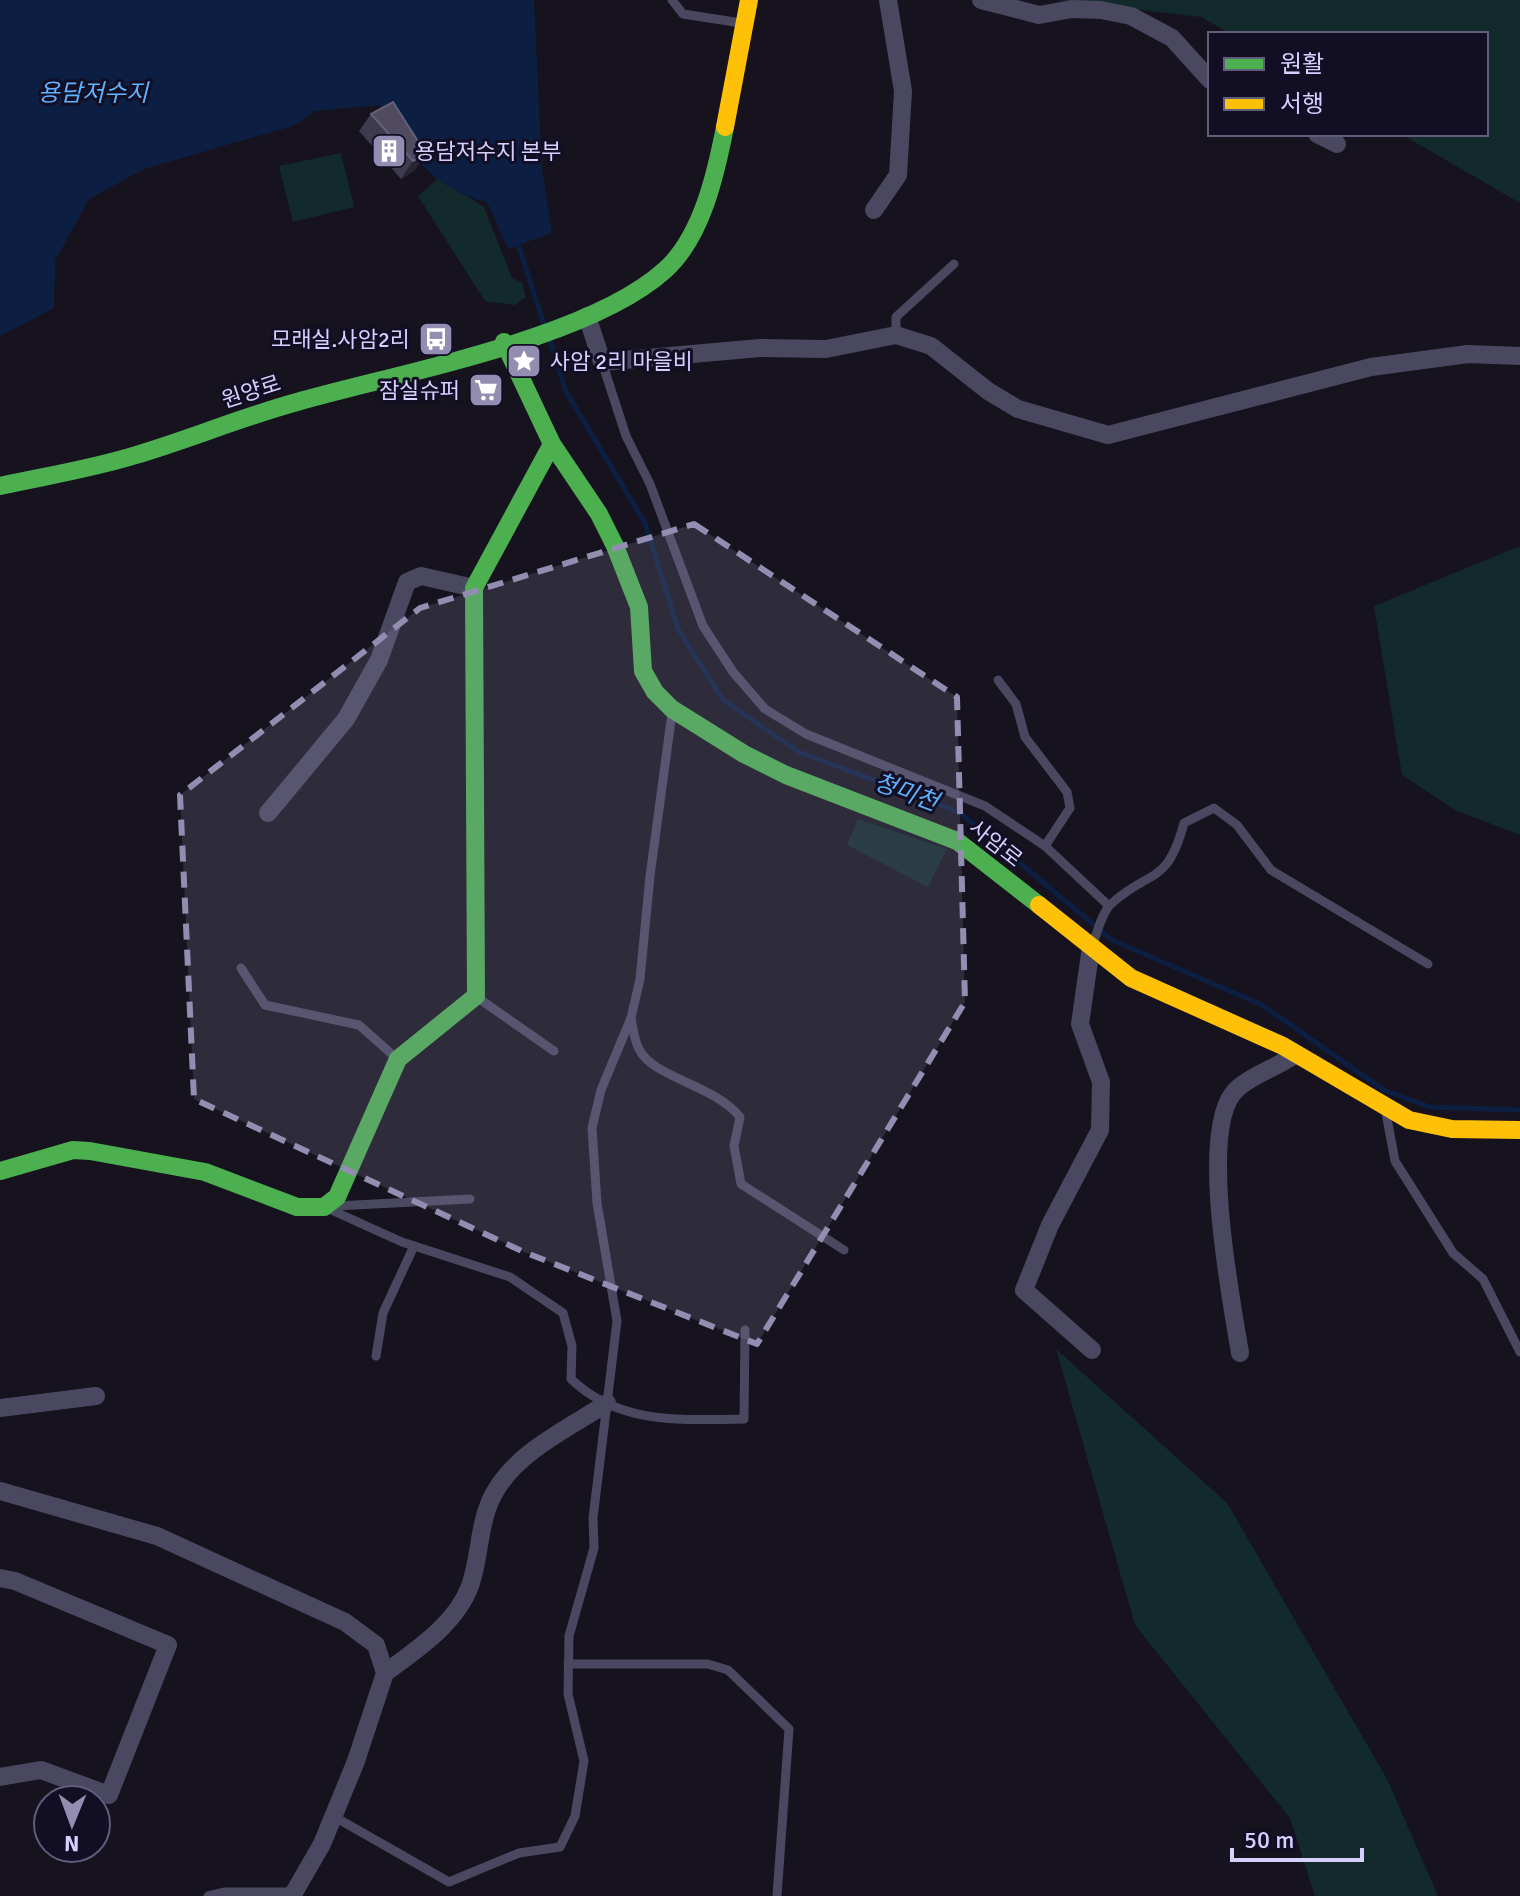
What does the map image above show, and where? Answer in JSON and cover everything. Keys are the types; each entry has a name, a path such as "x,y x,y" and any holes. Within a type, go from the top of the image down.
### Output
{"street":[{"path":"749,0 703,212 685,247 648,286 584,317 602,362 760,348 826,349 896,335 931,346 988,391 1018,409 1108,435 1371,367 1468,354 1520,356"},
{"path":"874,210 898,175 903,91 888,0"},
{"path":"981,0 1039,15 1101,10 1131,16 1172,38 1208,78"},
{"path":"1321,136 1337,144"},
{"name":"원양로","path":"0,486 111,462 294,402 584,317"},
{"name":"사암로","path":"510,340 552,444 599,514 630,579 639,607 643,671 655,692 672,709 744,754 786,775 957,841 1131,978 1296,1054 1409,1120 1452,1129 1520,1130"},
{"path":"0,1171 73,1150 90,1151 205,1172 297,1207 324,1207 337,1197 398,1059 476,996 474,588 552,444"},
{"path":"268,813 346,719 379,660 407,582 421,576 474,588"},
{"path":"1091,947 1080,1024 1101,1082 1100,1130 1050,1225 1024,1290 1033,1303 1092,1350"},
{"path":"1240,1353 1219,1229 1221,1131 1225,1107 1237,1088 1296,1054"},
{"path":"0,1408 96,1396"},
{"path":"293,1894 333,1816 385,1673 454,1615 469,1586 486,1511 496,1489 524,1457 607,1403"},
{"path":"0,1491 157,1536 309,1604 345,1622 376,1645 385,1673"},
{"path":"0,1578 168,1645 109,1795 41,1770 0,1777"}],"lane":[{"path":"672,0 683,14 744,24"},
{"path":"896,335 896,317 954,264"},
{"path":"602,362 626,436 650,484 703,626 733,672 765,709 806,734 985,806 1045,846 1108,905"},
{"path":"998,680 1016,704 1025,737 1067,792 1070,808 1045,846"},
{"path":"333,1816 449,1882 519,1853 560,1847 575,1816 584,1761 568,1694 569,1636 594,1548 593,1518 617,1321 597,1203 592,1128 601,1090 631,1018 640,979 672,709"},
{"path":"1091,947 1108,905 1162,873 1176,853 1184,823 1214,808 1237,825 1271,870 1428,964"},
{"path":"241,968 265,1005 359,1025 398,1059"},
{"path":"476,996 554,1051"},
{"path":"631,1018 639,1050 656,1067 708,1089 727,1102 740,1117 734,1146 741,1184 844,1250"},
{"path":"1385,1106 1395,1161 1453,1253 1483,1279 1520,1352"},
{"path":"324,1207 470,1199"},
{"path":"324,1207 414,1246 510,1277 563,1313 572,1346 571,1379 585,1392 607,1403 663,1421 744,1419 745,1330"},
{"path":"376,1356 383,1313 414,1246"},
{"path":"568,1664 718,1667 728,1670 789,1729 777,1896"},
{"path":"208,1896 225,1892 293,1894"}],"highlighted area":[{"path":"694,524 957,697 965,1002 757,1344 524,1252 194,1099 180,795 420,608"}],"green space":[{"path":"1055,0 1520,0 1520,203 1404,136 1488,136 1488,32 1227,32 1201,17"},
{"path":"341,153 354,207 293,222 279,166"},
{"path":"439,178 484,207 512,278 522,283 526,297 515,305 485,301 418,196"},
{"path":"1520,546 1520,835 1455,810 1402,775 1374,606"},
{"path":"858,819 947,849 928,887 847,845"},
{"path":"1056,1349 1227,1503 1387,1779 1438,1896 1315,1896 1290,1818 1135,1625"}],"water":[{"name":"용담저수지","path":"0,0 534,0 542,169 552,233 508,249 487,202 450,188 423,166 380,105 315,111 296,125 144,169 89,199 55,261 54,308 0,336"}],"building":[{"path":"393,102 426,154 413,161 371,114"}],"waterway":[{"name":"청미천","path":"519,247 544,324"},
{"name":"청미천","path":"549,337 566,392 645,523 678,629 723,700 799,752 959,812 1112,940 1262,1005 1384,1090 1430,1107 1520,1110"}],"traffic: fast":[{"path":"0,486 119,460 277,408 490,351 590,316 632,294 665,270 678,256 706,203 725,127"},
{"path":"504,342 552,444 599,514 615,546 639,607 643,671 655,692 672,709 744,754 786,775 957,841 1039,905"},
{"path":"0,1171 73,1150 90,1151 205,1172 297,1207 324,1207 337,1197 398,1059 476,996 474,588 552,444"}],"traffic: slow":[{"path":"725,127 749,0"},
{"path":"1039,905 1131,978 1283,1046 1409,1120 1452,1129 1520,1130"}],"place":[{"name":"용담저수지 본부","path":"389,151"},
{"name":"모래실.사암2리","path":"436,339"},
{"name":"사암 2리 마을비","path":"524,361"},
{"name":"잠실슈퍼","path":"486,390"}]}
